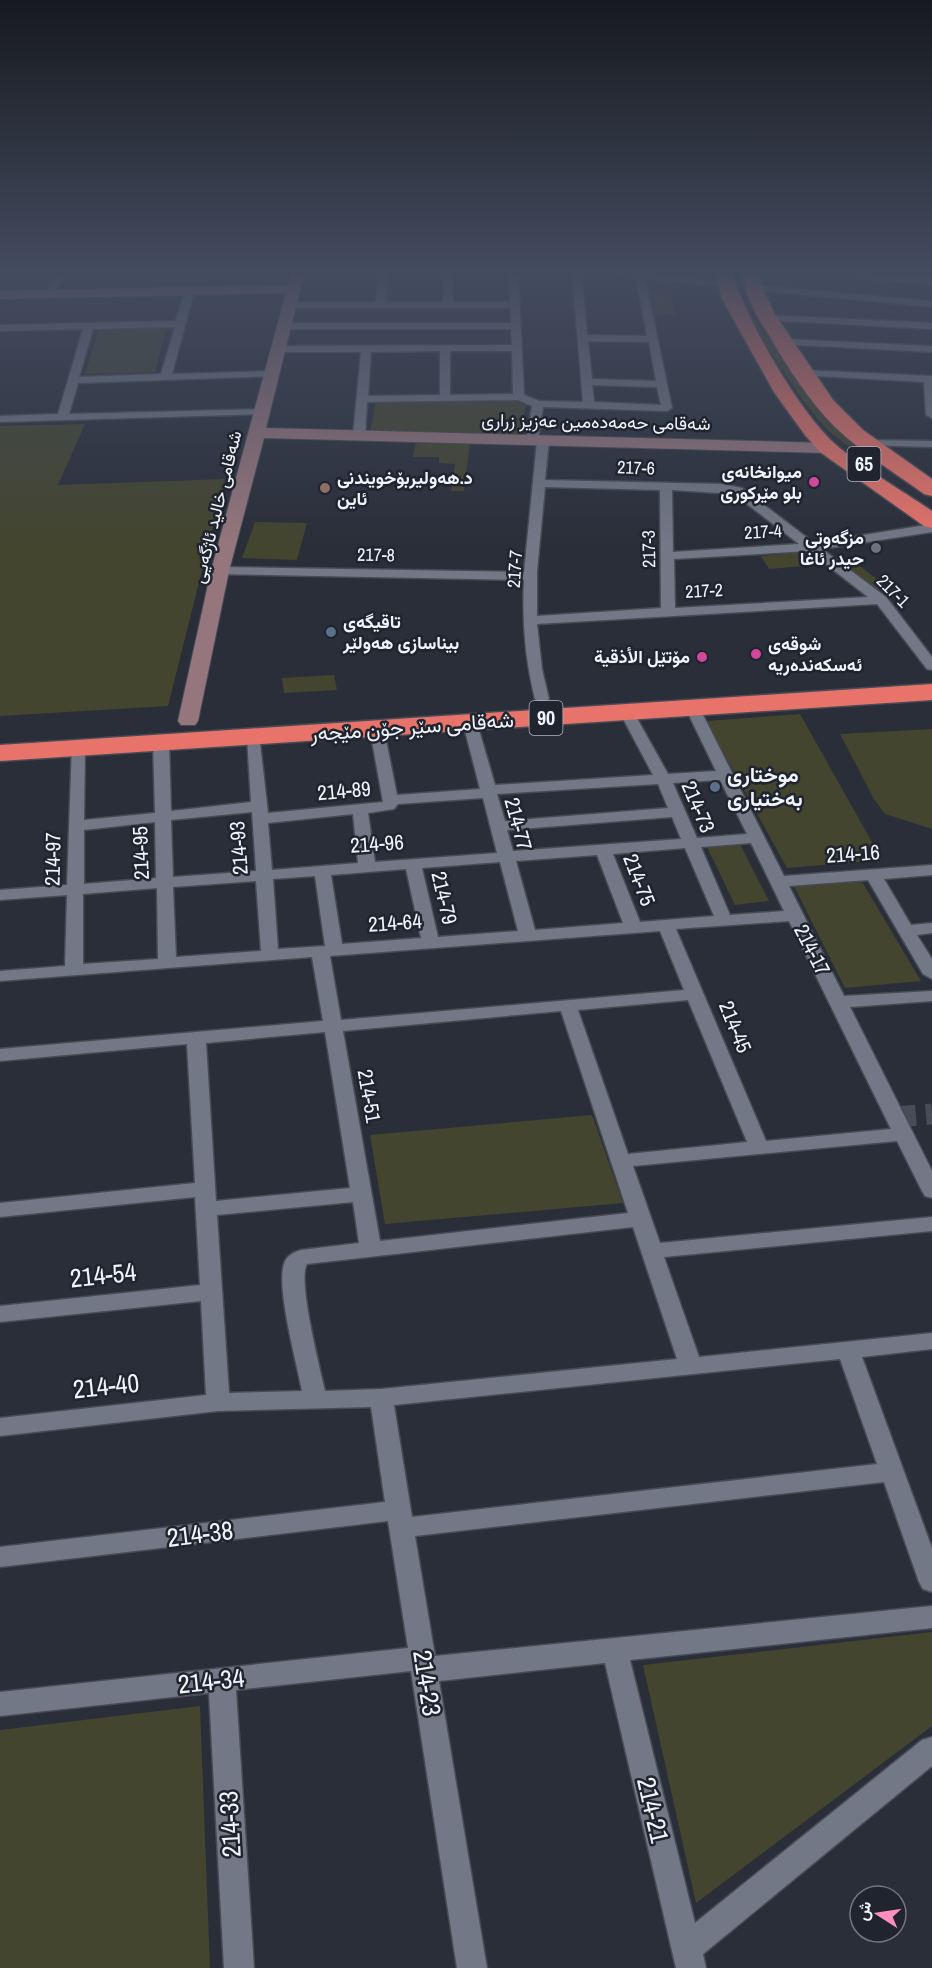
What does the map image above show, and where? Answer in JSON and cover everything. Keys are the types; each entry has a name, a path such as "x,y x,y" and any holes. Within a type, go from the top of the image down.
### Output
{"highway":[{"name":"65","path":"767,362 784,392 827,448 931,505"},
{"name":"65","path":"795,362 852,440 931,505"},
{"name":"65","path":"834,414 868,443 931,505"},
{"name":"65","path":"805,420 931,505"},
{"name":"شەقامی سێر جۆن مێجەر","path":"0,731 932,675"},
{"name":"شەقامی سێر جۆن مێجەر","path":"0,753 932,692"}],"street":[{"path":"62,418 79,362"},
{"path":"166,377 170,362"},
{"name":"شەقامی خالید ئاژگەیی","path":"188,721 220,571 277,362"},
{"path":"359,435 365,362"},
{"path":"445,362 445,398"},
{"path":"518,362 519,398"},
{"path":"586,362 589,405"},
{"path":"362,399 519,398 538,404 667,408 658,362"},
{"path":"803,373 930,379 932,415"},
{"path":"74,380 274,374"},
{"path":"588,382 661,384"},
{"name":"217-7","path":"538,404 540,483 530,620 533,668 542,699"},
{"path":"0,419 263,412"},
{"name":"شەقامی حەمەدەمین عەزیز زراری","path":"256,433 827,448"},
{"path":"868,443 932,444"},
{"name":"217-6","path":"540,483 731,489"},
{"name":"217-3","path":"666,487 668,611"},
{"name":"217-1","path":"731,489 738,491 881,600 932,666"},
{"name":"217-4","path":"667,556 811,547 932,528"},
{"name":"217-8","path":"220,571 532,576"},
{"name":"217-2","path":"530,620 881,600"},
{"name":"214-17","path":"693,709 932,1191"},
{"name":"214-73","path":"627,713 664,780 724,921"},
{"name":"214-77","path":"470,723 496,826 528,935"},
{"name":"214-89","path":"76,826 163,817 384,808 391,803 391,800 377,730"},
{"name":"214-93","path":"254,737 270,955"},
{"name":"214-95","path":"161,742 167,963"},
{"name":"214-97","path":"74,970 77,748"},
{"path":"391,800 726,776"},
{"path":"360,810 367,867"},
{"path":"496,826 678,812"},
{"name":"214-96","path":"0,895 757,838"},
{"name":"214-75","path":"603,849 633,927"},
{"name":"214-79","path":"413,864 431,943"},
{"name":"214-51","path":"322,870 333,1026 371,1249"},
{"name":"214-16","path":"778,882 932,870"},
{"path":"873,875 932,974"},
{"name":"214-64","path":"0,976 794,915"},
{"name":"214-45","path":"666,925 697,994 759,1148"},
{"path":"905,931 932,928"},
{"path":"0,1055 697,994"},
{"path":"838,1002 932,996"},
{"path":"568,1006 691,1366"},
{"path":"196,1038 218,1402"},
{"path":"621,1161 903,1134"},
{"path":"0,1210 206,1199 362,1194"},
{"path":"315,1400 293,1288 294,1264 301,1257 641,1219"},
{"path":"652,1251 932,1224"},
{"name":"214-54","path":"0,1314 211,1292"},
{"name":"214-40","path":"0,1427 218,1402 381,1398 932,1341"},
{"path":"848,1350 932,1582"},
{"name":"214-23","path":"381,1398 472,1968"},
{"name":"214-38","path":"0,1557 892,1472"},
{"name":"214-34","path":"0,1704 222,1680 615,1651 932,1617"},
{"name":"214-21","path":"615,1651 689,1959"},
{"name":"214-33","path":"222,1680 239,1968"},
{"path":"689,1959 932,1749"}],"green space":[{"path":"89,362 158,362 155,372 85,374"},
{"path":"777,362 785,362 849,441 867,459 823,425"},
{"path":"515,401 526,405 521,436 370,432 376,402"},
{"path":"85,424 58,485 225,479 168,706 0,716 0,426"},
{"path":"416,442 470,443 464,491 451,491 455,464 439,463 439,457 413,457"},
{"path":"255,522 307,523 297,560 242,558"},
{"path":"806,552 816,565 769,569 761,556"},
{"path":"856,563 897,595 881,598 839,565"},
{"path":"334,675 337,690 284,693 282,678"},
{"path":"800,714 882,860 787,868 706,721"},
{"path":"932,729 932,829 885,814 874,799 840,734"},
{"path":"739,842 769,901 735,905 706,845"},
{"path":"861,880 921,981 845,988 794,886"},
{"path":"592,1115 623,1203 385,1224 370,1135"},
{"path":"932,1632 932,1726 696,1903 643,1665"},
{"path":"200,1706 210,1968 0,1968 0,1730"}],"tunnel":[{"path":"895,1117 932,1114"}],"place":[{"name":"میوانخانەی بلو مێرکوری","path":"814,482"},
{"name":"د.هه‌ولیربۆخویندنی ئاین","path":"325,488"},
{"name":"مزگەوتی حیدر ئاغا","path":"876,548"},
{"name":"تاقیگەی بیناسازی هەولێر","path":"331,632"},
{"name":"شوقەی ئەسکەندەریە","path":"756,654"},
{"name":"مۆتێل الأذقیة","path":"702,657"},
{"name":"موختاری بە‌ختیاری","path":"715,787"}]}
